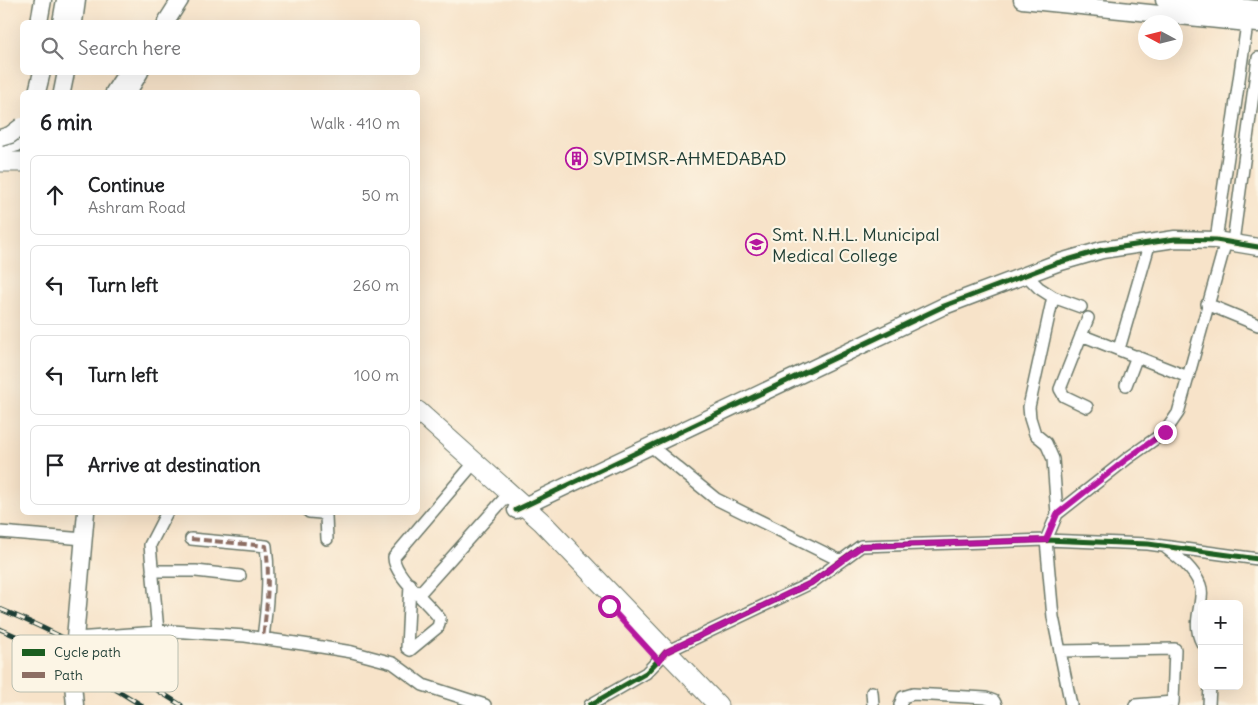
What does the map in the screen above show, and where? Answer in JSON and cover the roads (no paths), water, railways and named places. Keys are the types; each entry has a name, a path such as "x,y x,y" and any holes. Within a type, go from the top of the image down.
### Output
{"main road":[{"path":"0,133 20,134"},
{"path":"0,162 20,162"},
{"path":"420,413 514,504 662,657 701,705"},
{"path":"420,426 469,469 514,504"},
{"path":"662,657 718,705"}],"street":[{"path":"39,20 43,0"},
{"path":"49,20 53,0"},
{"path":"61,20 65,0"},
{"path":"74,20 77,0"},
{"path":"167,20 180,0"},
{"path":"1022,0 1253,16"},
{"path":"1164,0 1253,16"},
{"path":"1225,241 1232,133 1253,16"},
{"path":"1057,514 1128,458 1165,432 1178,413 1225,241 1247,135 1258,58"},
{"path":"28,90 31,75"},
{"path":"38,90 41,75"},
{"path":"48,90 52,75"},
{"path":"115,90 125,75"},
{"path":"129,90 138,75"},
{"path":"0,138 10,135 20,128"},
{"path":"1232,133 1247,135"},
{"path":"0,148 20,141"},
{"path":"419,594 514,504 652,447 944,306 1026,275 1102,250 1175,239 1225,241 1258,247"},
{"path":"1119,349 1150,242"},
{"path":"1026,275 1039,288 1053,297 1081,307"},
{"path":"1053,297 1029,407 1030,418 1036,434 1046,443 1053,459 1057,514 1046,540 1053,617 1071,705"},
{"path":"1208,304 1258,325"},
{"path":"1087,407 1064,396 1060,389 1088,318"},
{"path":"1081,335 1188,376"},
{"path":"1126,385 1137,356"},
{"path":"652,447 716,499 842,561"},
{"path":"410,584 408,650 412,650 440,622 438,617 419,594 395,567 394,557 397,551 469,469"},
{"path":"76,635 86,515"},
{"path":"158,631 150,545 165,515"},
{"path":"324,515 326,516 327,540"},
{"path":"0,532 84,539"},
{"path":"191,539 266,546 268,599 263,638"},
{"path":"590,705 646,673 662,657 811,583 862,546 1046,540 1164,546 1258,559"},
{"path":"1164,546 1185,562 1201,586 1200,600"},
{"path":"152,571 196,570 240,576"},
{"path":"1198,622 1198,636"},
{"path":"111,635 158,631 263,638 352,652 393,663 423,685 485,705"},
{"path":"1061,651 1175,649 1173,702 1135,705"},
{"path":"1209,705 1210,690"},
{"path":"74,692 75,705"},
{"path":"872,692 873,705"},
{"path":"900,705 903,697 912,694 986,698 994,701 996,705"}],"railway":[{"path":"0,609 57,635"},
{"path":"0,629 13,635"},
{"path":"120,692 141,705"},
{"path":"160,692 181,705"}],"place":[{"name":"SVPIMSR-AHMEDABAD","path":"577,159"},
{"name":"Smt. N.H.L. Municipal Medical College","path":"756,245"}]}
